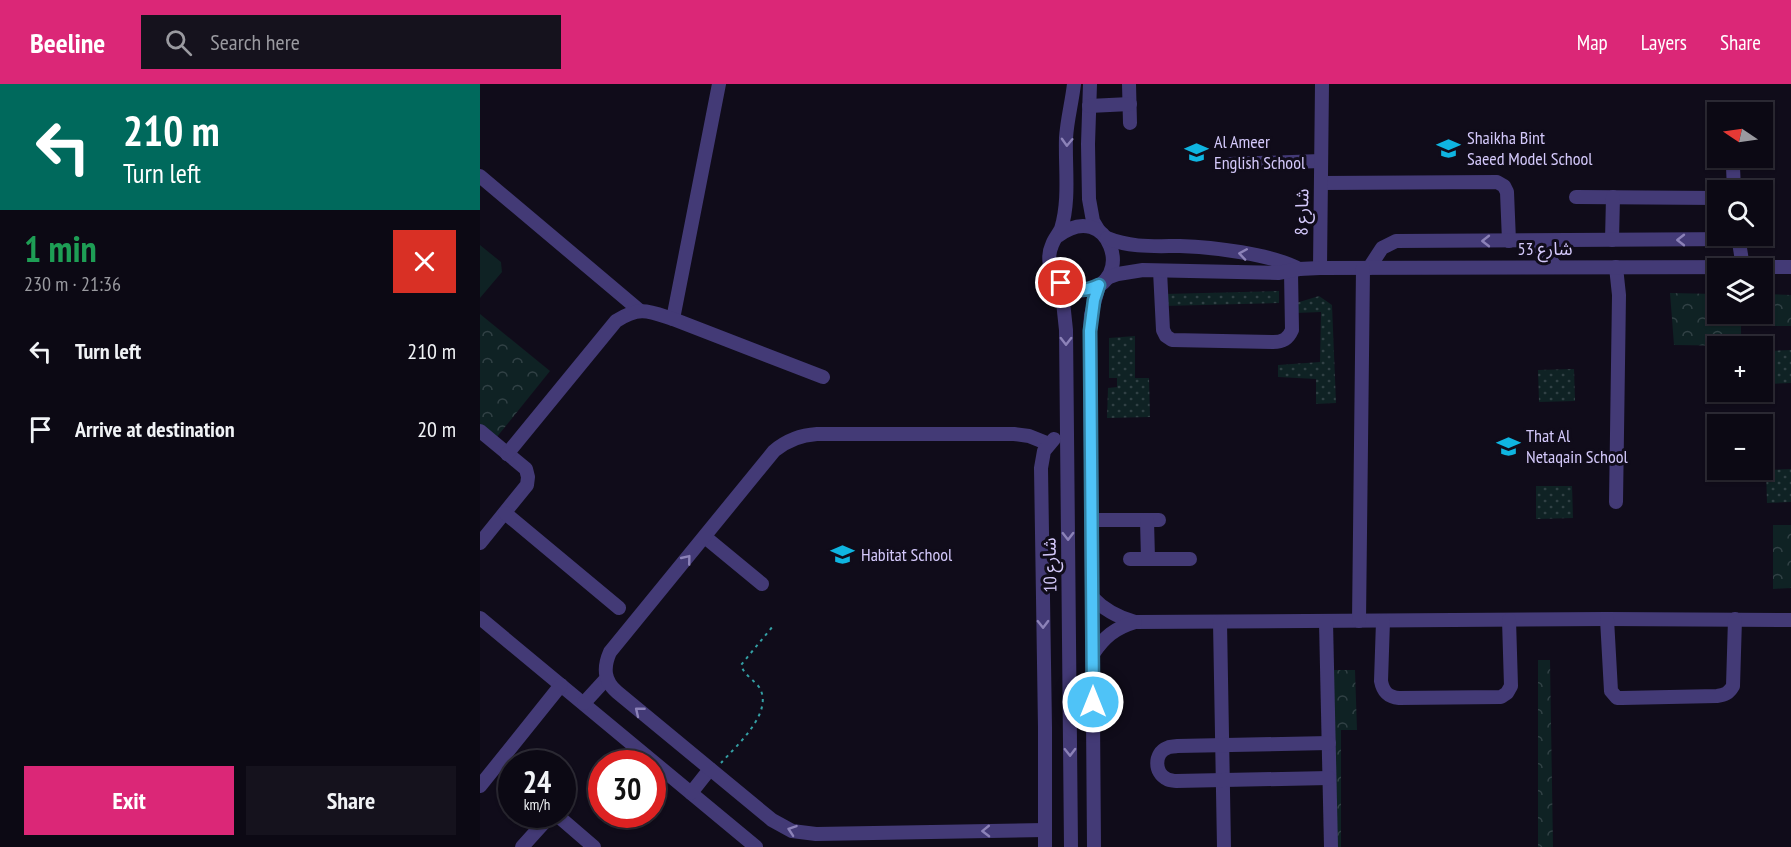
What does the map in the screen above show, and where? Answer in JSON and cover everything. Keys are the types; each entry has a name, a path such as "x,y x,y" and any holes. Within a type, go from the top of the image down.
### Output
{"street":[{"path":"673,319 719,84"},
{"path":"1058,236 1065,211 1066,140 1074,84"},
{"path":"1090,84 1088,168 1090,210 1112,248 1114,258 1112,269 1094,300 1090,331 1094,847"},
{"path":"1129,84 1130,123"},
{"name":"شارع 8","path":"1320,268 1322,84"},
{"path":"1072,100 1076,97 1086,97 1089,104"},
{"path":"1089,104 1130,104"},
{"path":"1230,164 1321,161"},
{"path":"480,176 639,310"},
{"path":"1321,183 1497,182 1504,186 1507,192 1509,241"},
{"path":"1576,197 1707,198"},
{"path":"1612,240 1613,197"},
{"path":"1103,234 1089,226 1067,229 1052,244 1049,255 1054,275 1069,288 1090,289 1103,282"},
{"name":"شارع 53","path":"1103,234 1130,245 1190,247 1233,252 1287,263 1295,270"},
{"path":"1359,621 1366,268 1382,248 1396,241 1707,239"},
{"path":"1535,241 1556,267"},
{"path":"1616,267 1619,295 1616,502"},
{"name":"شارع 53","path":"1103,282 1131,272 1160,271 1278,273 1320,268 1707,267"},
{"name":"شارع 53","path":"1773,267 1791,267"},
{"path":"1160,271 1163,330 1166,336 1173,340 1282,342 1292,330 1295,270"},
{"name":"شارع 10","path":"1061,283 1066,330 1071,847"},
{"path":"507,454 616,321 628,313 639,310 673,319 823,377"},
{"path":"1045,847 1041,468 1044,451 1067,429"},
{"path":"480,431 526,469 528,477 527,485 480,543"},
{"path":"1045,830 804,834 782,826 617,693 606,679 604,670 610,652 783,443 794,438 818,434 1014,434 1029,436 1049,444"},
{"path":"505,513 620,608"},
{"path":"1091,520 1153,520 1148,559"},
{"path":"705,537 762,584"},
{"path":"1130,559 1190,559"},
{"path":"1092,597 1111,614 1135,622"},
{"path":"480,618 756,847"},
{"path":"1607,619 1611,692 1617,698 1717,696 1729,692 1733,686 1735,619"},
{"path":"1383,621 1382,688 1386,694 1399,698 1501,697 1507,693 1511,686 1509,620"},
{"path":"1093,654 1110,633 1135,622 1791,620"},
{"path":"1220,622 1224,847"},
{"path":"1326,622 1331,847"},
{"path":"584,704 606,679"},
{"path":"480,786 561,685"},
{"path":"1329,743 1167,748 1160,754 1157,764 1160,773 1167,780 1329,778"},
{"path":"691,793 712,770"},
{"path":"522,847 549,817 558,816 594,847"}],"path":[{"path":"712,770 758,720 763,698 759,687 741,665 772,626"}],"green space":[{"path":"480,245 501,262 502,272 480,298"},
{"path":"1279,291 1279,303 1164,306 1164,294"},
{"path":"1670,293 1707,294 1707,324 1773,324 1773,294 1791,295 1791,326 1741,326 1741,336 1707,336 1707,345 1674,345"},
{"path":"1319,296 1332,305 1336,403 1316,404 1316,379 1278,377 1278,365 1320,362 1321,312 1296,313 1296,303"},
{"path":"480,314 550,371 492,443 480,433"},
{"path":"1135,336 1135,378 1149,378 1150,417 1107,418 1108,388 1117,387 1117,378 1109,378 1109,338"},
{"path":"1791,350 1791,383 1773,384 1773,351"},
{"path":"1574,369 1575,401 1539,402 1538,370"},
{"path":"1791,469 1791,502 1767,503 1766,480 1773,480 1773,470"},
{"path":"1536,486 1572,486 1573,518 1536,519"},
{"path":"1773,525 1791,525 1791,588 1773,589"},
{"path":"1538,660 1550,660 1553,847 1538,847"},
{"path":"1325,670 1355,670 1357,730 1341,730 1341,847 1327,847"}],"place":[{"name":"Shaikha Bint Saeed Model School","path":"1449,148"},
{"name":"Al Ameer English School","path":"1196,152"},
{"name":"That Al Netaqain School","path":"1508,446"},
{"name":"Habitat School","path":"843,555"}],"route":[{"path":"1061,283 1079,290 1099,285 1090,315 1093,702"}]}
